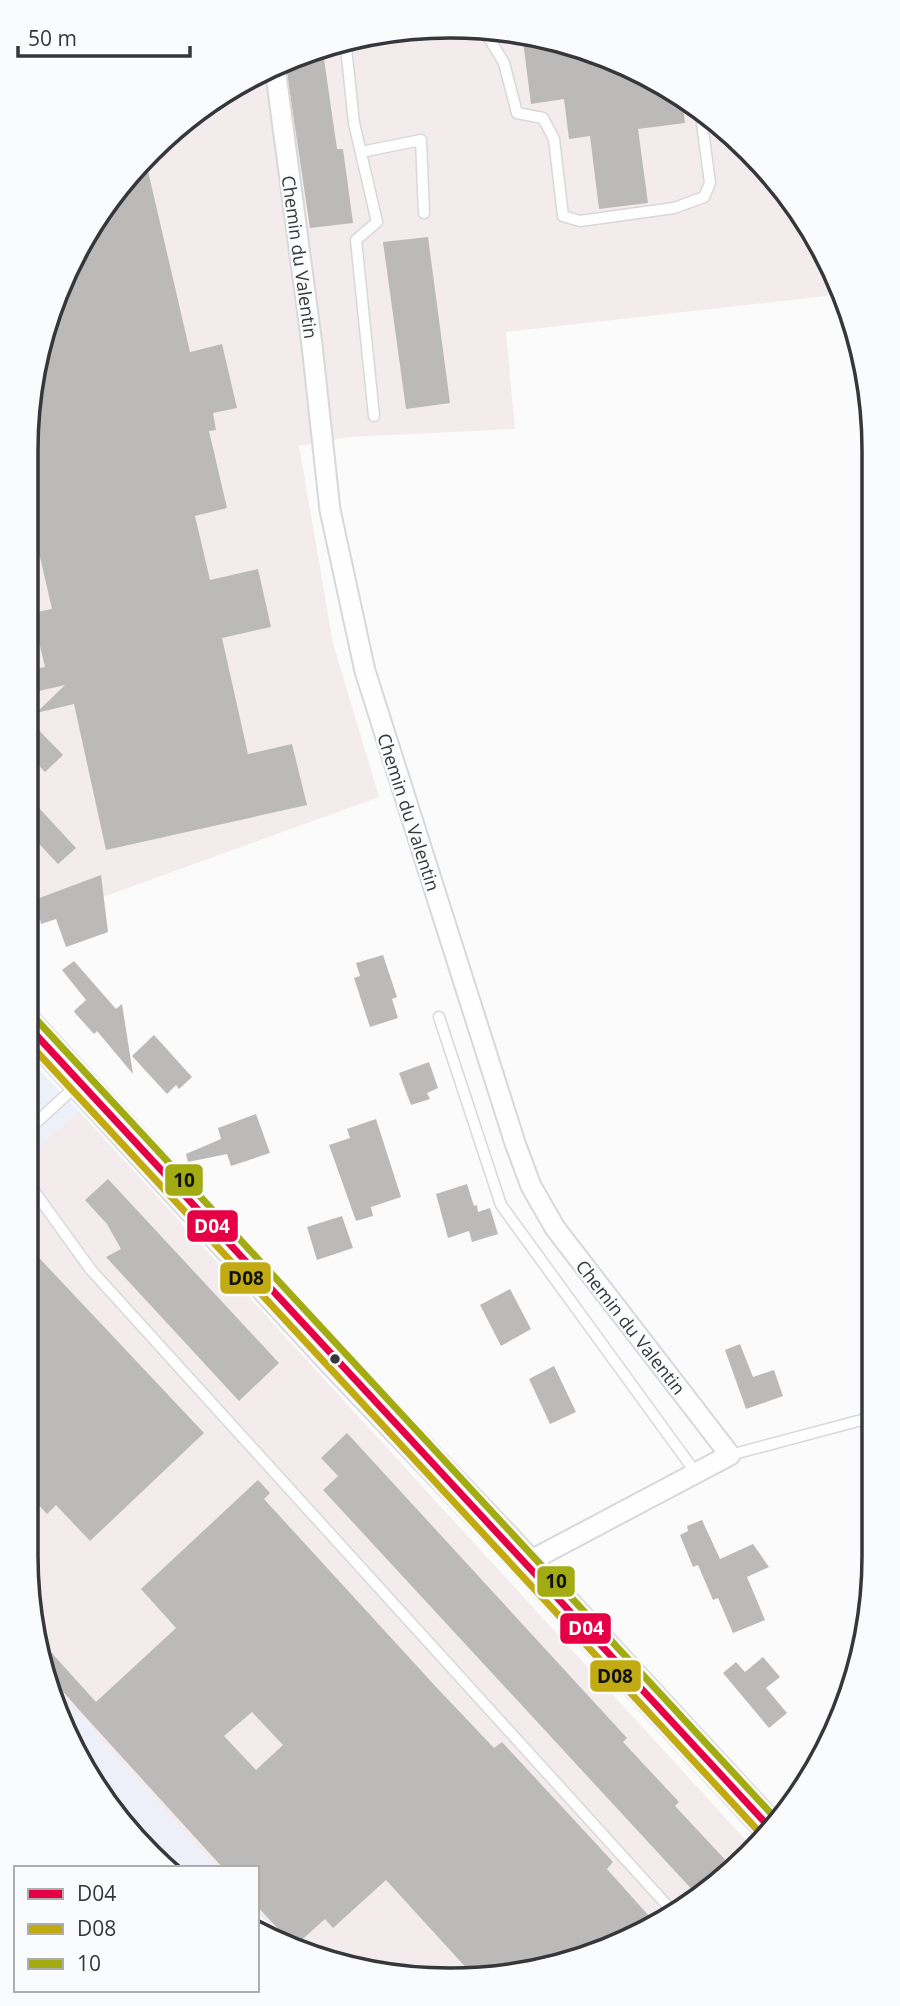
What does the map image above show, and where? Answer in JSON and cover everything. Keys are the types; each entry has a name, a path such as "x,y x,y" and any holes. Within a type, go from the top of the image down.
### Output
{"main road":[{"path":"38,1037 334,1360 764,1821"}],"street":[{"name":"Chemin du Valentin","path":"276,77 312,345 330,510 365,671 515,1143 531,1186 555,1228 730,1455"},
{"path":"526,1563 730,1455"}],"lane":[{"path":"490,40 504,63 517,113 543,118 554,139 563,216 580,222 674,208 704,197 710,183 702,125"},
{"path":"347,52 354,123 377,222 356,240 374,416"},
{"path":"361,152 421,140 424,213"},
{"path":"439,1017 501,1205 699,1471"},
{"path":"38,1121 80,1082"},
{"path":"38,1196 91,1270 667,1905"},
{"path":"730,1455 862,1420"}],"shaded area":[{"path":"450,38 530,46 582,60 632,81 701,124 741,159 776,199 806,244 831,295 506,332 515,429 349,437 299,446 333,643 379,797 38,921 38,450 46,370 60,318 70,293 108,221 159,159 221,108 293,70 318,60 370,46"},
{"path":"38,1068 79,1111 38,1147"},
{"path":"79,1111 746,1841 741,1847 679,1898 632,1925 582,1946 530,1960 450,1968 396,1964 318,1946 270,1926 259,1914 259,1866 215,1866 64,1698 60,1688 46,1636 39,1583 38,1147"},
{"path":"64,1698 215,1866 180,1866 141,1827 108,1785 94,1762"}],"building":[{"path":"524,45 582,60 632,81 684,111 685,123 638,129 648,203 599,209 590,136 569,139 564,99 531,104"},
{"path":"324,58 337,149 343,149 353,223 310,228 287,73"},
{"path":"148,171 190,352 222,344 237,408 213,413 216,430 209,431 227,508 195,516 210,580 258,569 271,627 222,638 248,754 292,744 307,805 106,850 74,704 38,713 65,685 38,691 38,668 45,667 38,638 38,612 52,609 38,548 39,423 46,370 60,318 81,268 108,221"},
{"path":"428,237 450,403 406,409 383,242"},
{"path":"38,729 63,755 45,772 38,765"},
{"path":"38,807 76,848 58,864 38,843"},
{"path":"101,875 108,932 66,947 56,919 41,924 38,920 38,899"},
{"path":"383,955 397,997 392,999 398,1018 370,1027 354,978 360,976 356,963"},
{"path":"74,961 116,1009 122,1004 133,1074 97,1031 94,1034 75,1013 86,1000 62,970"},
{"path":"154,1035 192,1077 179,1089 176,1085 167,1094 132,1056"},
{"path":"429,1062 438,1088 427,1093 430,1099 411,1105 399,1073"},
{"path":"256,1114 270,1153 231,1166 227,1154 188,1162 186,1154 221,1139 218,1128"},
{"path":"376,1119 401,1197 371,1207 373,1216 356,1221 329,1145 350,1138 347,1129"},
{"path":"108,1179 279,1363 239,1401 106,1257 121,1249 107,1224 85,1200"},
{"path":"467,1184 478,1212 490,1208 498,1234 472,1242 469,1231 448,1238 436,1194"},
{"path":"342,1216 353,1248 317,1260 307,1227"},
{"path":"38,1257 204,1433 90,1541 56,1505 47,1514 38,1504"},
{"path":"510,1289 531,1329 501,1346 480,1305"},
{"path":"740,1344 753,1377 774,1370 783,1396 746,1409 725,1350"},
{"path":"554,1366 576,1412 550,1424 529,1379"},
{"path":"347,1433 627,1738 623,1742 679,1802 675,1806 726,1861 691,1889 323,1490 338,1476 321,1458"},
{"path":"258,1480 270,1493 264,1499 437,1688 494,1748 502,1742 613,1862 607,1869 649,1916 582,1946 530,1960 466,1967 386,1880 333,1928 325,1919 302,1940 279,1930 259,1908 259,1866 221,1866 60,1688 50,1651 96,1702 176,1628 141,1589","holes":["252,1712 283,1745 256,1770 224,1736"]},
{"path":"702,1520 720,1559 753,1544 769,1567 747,1577 765,1620 733,1633 718,1598 713,1600 698,1565 693,1567 680,1535 688,1531 687,1526"},
{"path":"763,1657 780,1677 766,1688 787,1713 769,1728 723,1673 736,1662 745,1672"}],"transit line":[{"name":"10","path":"38,1021 771,1813"},
{"name":"D04","path":"38,1037 764,1821"},
{"name":"D08","path":"38,1053 757,1829"}]}
